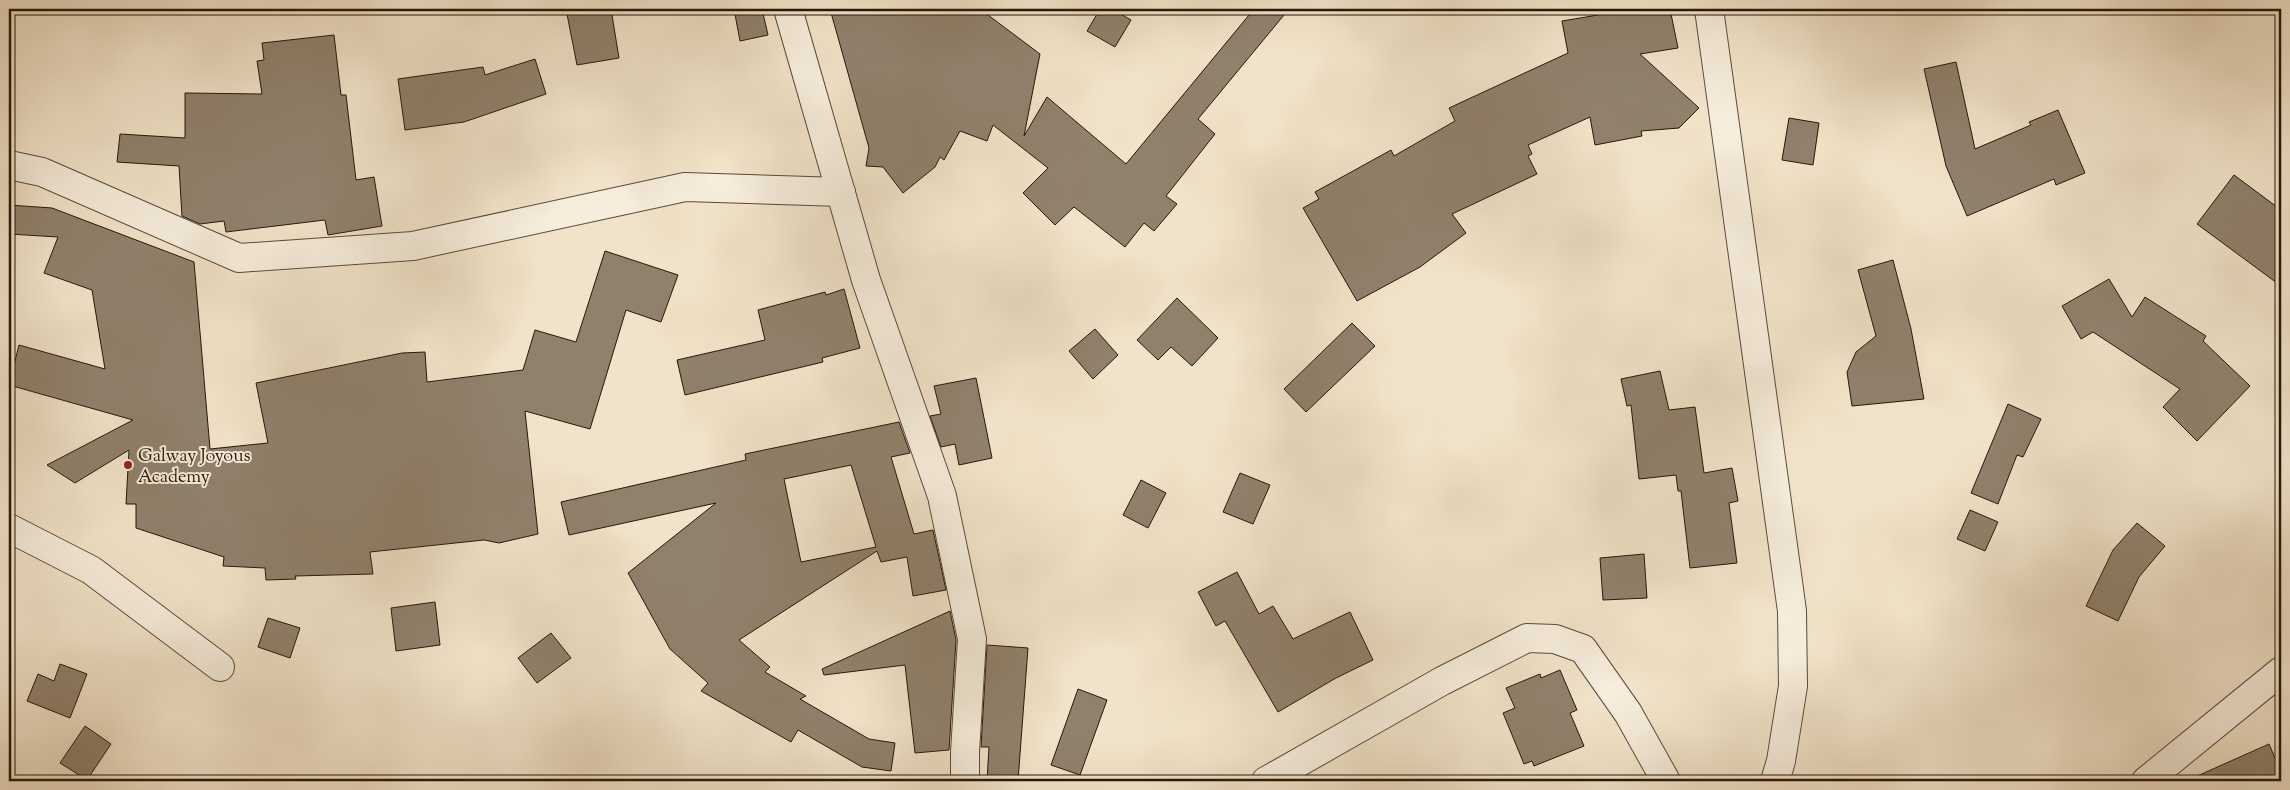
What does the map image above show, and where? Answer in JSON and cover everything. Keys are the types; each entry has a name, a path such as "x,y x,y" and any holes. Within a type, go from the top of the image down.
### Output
{"street":[{"path":"788,9 866,280 942,496 972,639 965,781"},
{"path":"1709,9 1792,611 1793,686 1781,761 1774,781"},
{"path":"9,165 42,172 238,258 413,246 685,187 841,192"},
{"path":"9,528 91,570 220,667"},
{"path":"1266,781 1442,682 1527,638 1555,639 1583,649 1628,713 1666,781"},
{"path":"2146,781 2281,671"}],"building":[{"path":"566,9 611,9 619,58 577,65"},
{"path":"734,9 762,9 768,35 740,41"},
{"path":"830,9 980,9 1040,54 1024,136 1047,97 1126,164 1254,9 1289,9 1198,119 1215,134 1166,196 1177,204 1154,231 1144,223 1125,247 1074,207 1055,225 1023,193 1048,168 993,125 987,141 960,131 944,160 940,157 935,167 903,193 883,167 866,166 869,148"},
{"path":"1100,9 1112,9 1131,20 1115,47 1087,31"},
{"path":"1597,9 1670,9 1678,48 1640,54 1699,108 1679,128 1641,131 1642,136 1595,145 1590,117 1528,145 1532,154 1528,156 1537,174 1452,214 1466,233 1420,267 1357,301 1303,208 1319,199 1315,192 1391,150 1394,156 1455,121 1449,108 1568,53 1562,21 1598,15"},
{"path":"334,35 341,95 346,95 356,180 374,177 382,226 328,235 325,220 226,232 224,221 200,224 182,216 179,166 117,162 120,134 185,138 185,93 262,94 257,61 264,60 262,43"},
{"path":"535,59 546,94 464,122 405,130 398,79 483,67 485,75"},
{"path":"1956,62 1975,149 2031,125 2029,122 2058,110 2085,173 2056,185 2054,179 1967,216 1946,166 1924,69"},
{"path":"1789,118 1819,123 1813,165 1782,160"},
{"path":"2234,175 2281,210 2281,286 2197,224"},
{"path":"9,205 52,208 194,262 210,449 268,443 256,383 402,353 425,352 427,382 523,370 535,330 576,342 605,251 678,275 661,322 626,310 590,429 525,411 538,534 499,543 484,540 370,552 373,574 295,576 296,579 266,580 265,568 223,566 224,557 136,528 136,504 126,504 129,450 75,483 47,465 133,420 9,385 19,345 105,369 92,290 44,273 58,237 9,234"},
{"path":"1893,260 1911,329 1924,399 1852,406 1847,372 1856,352 1876,336 1858,270"},
{"path":"2109,279 2132,317 2145,297 2206,336 2203,341 2250,386 2197,441 2163,407 2180,389 2093,332 2081,339 2062,306"},
{"path":"844,289 860,348 822,358 823,362 685,395 677,360 765,340 758,310 825,292 826,295"},
{"path":"1177,298 1218,338 1192,366 1171,347 1158,360 1137,340"},
{"path":"1352,323 1375,346 1306,412 1284,389"},
{"path":"1095,329 1118,355 1093,379 1069,351"},
{"path":"1660,371 1669,410 1695,407 1704,473 1732,468 1738,501 1729,503 1737,563 1690,568 1681,491 1678,491 1676,475 1639,479 1631,405 1627,406 1621,379"},
{"path":"976,378 992,458 959,465 955,444 941,447 930,416 941,414 934,386"},
{"path":"2008,404 2041,419 2023,457 2017,455 1998,504 1971,493"},
{"path":"899,422 910,453 891,457 914,534 933,530 946,590 913,596 907,557 881,562 877,551 739,640 770,667 765,672 806,696 800,699 869,739 895,743 891,771 862,767 798,730 791,742 701,691 708,683 670,649 628,573 716,503 569,535 561,502 746,460 745,454","holes":["851,465 876,547 801,562 784,479"]},
{"path":"1240,473 1270,485 1253,524 1223,512"},
{"path":"1141,480 1166,493 1148,528 1123,515"},
{"path":"1970,510 1998,522 1985,551 1957,539"},
{"path":"2137,523 2165,546 2139,577 2118,621 2086,606 2113,550"},
{"path":"1644,554 1647,598 1603,600 1600,558"},
{"path":"1237,572 1259,614 1273,606 1293,639 1350,612 1373,660 1336,678 1278,712 1225,621 1216,626 1198,592"},
{"path":"435,602 440,645 396,651 391,608"},
{"path":"950,611 956,640 949,750 915,753 905,665 824,675 822,669"},
{"path":"268,618 300,628 290,658 258,647"},
{"path":"551,633 571,658 537,683 518,658"},
{"path":"987,645 1028,648 1018,781 987,781 989,747 981,747"},
{"path":"60,664 87,674 70,718 27,701 38,674 54,681"},
{"path":"1560,670 1577,710 1570,713 1584,746 1534,766 1532,761 1524,764 1503,713 1515,708 1506,688 1540,674 1541,678"},
{"path":"1078,689 1107,700 1080,775 1051,765"},
{"path":"85,726 111,744 87,780 60,763"},
{"path":"2269,744 2281,772 2281,781 2186,781"}],"place":[{"name":"Galway Joyous Academy","path":"128,465"}]}
